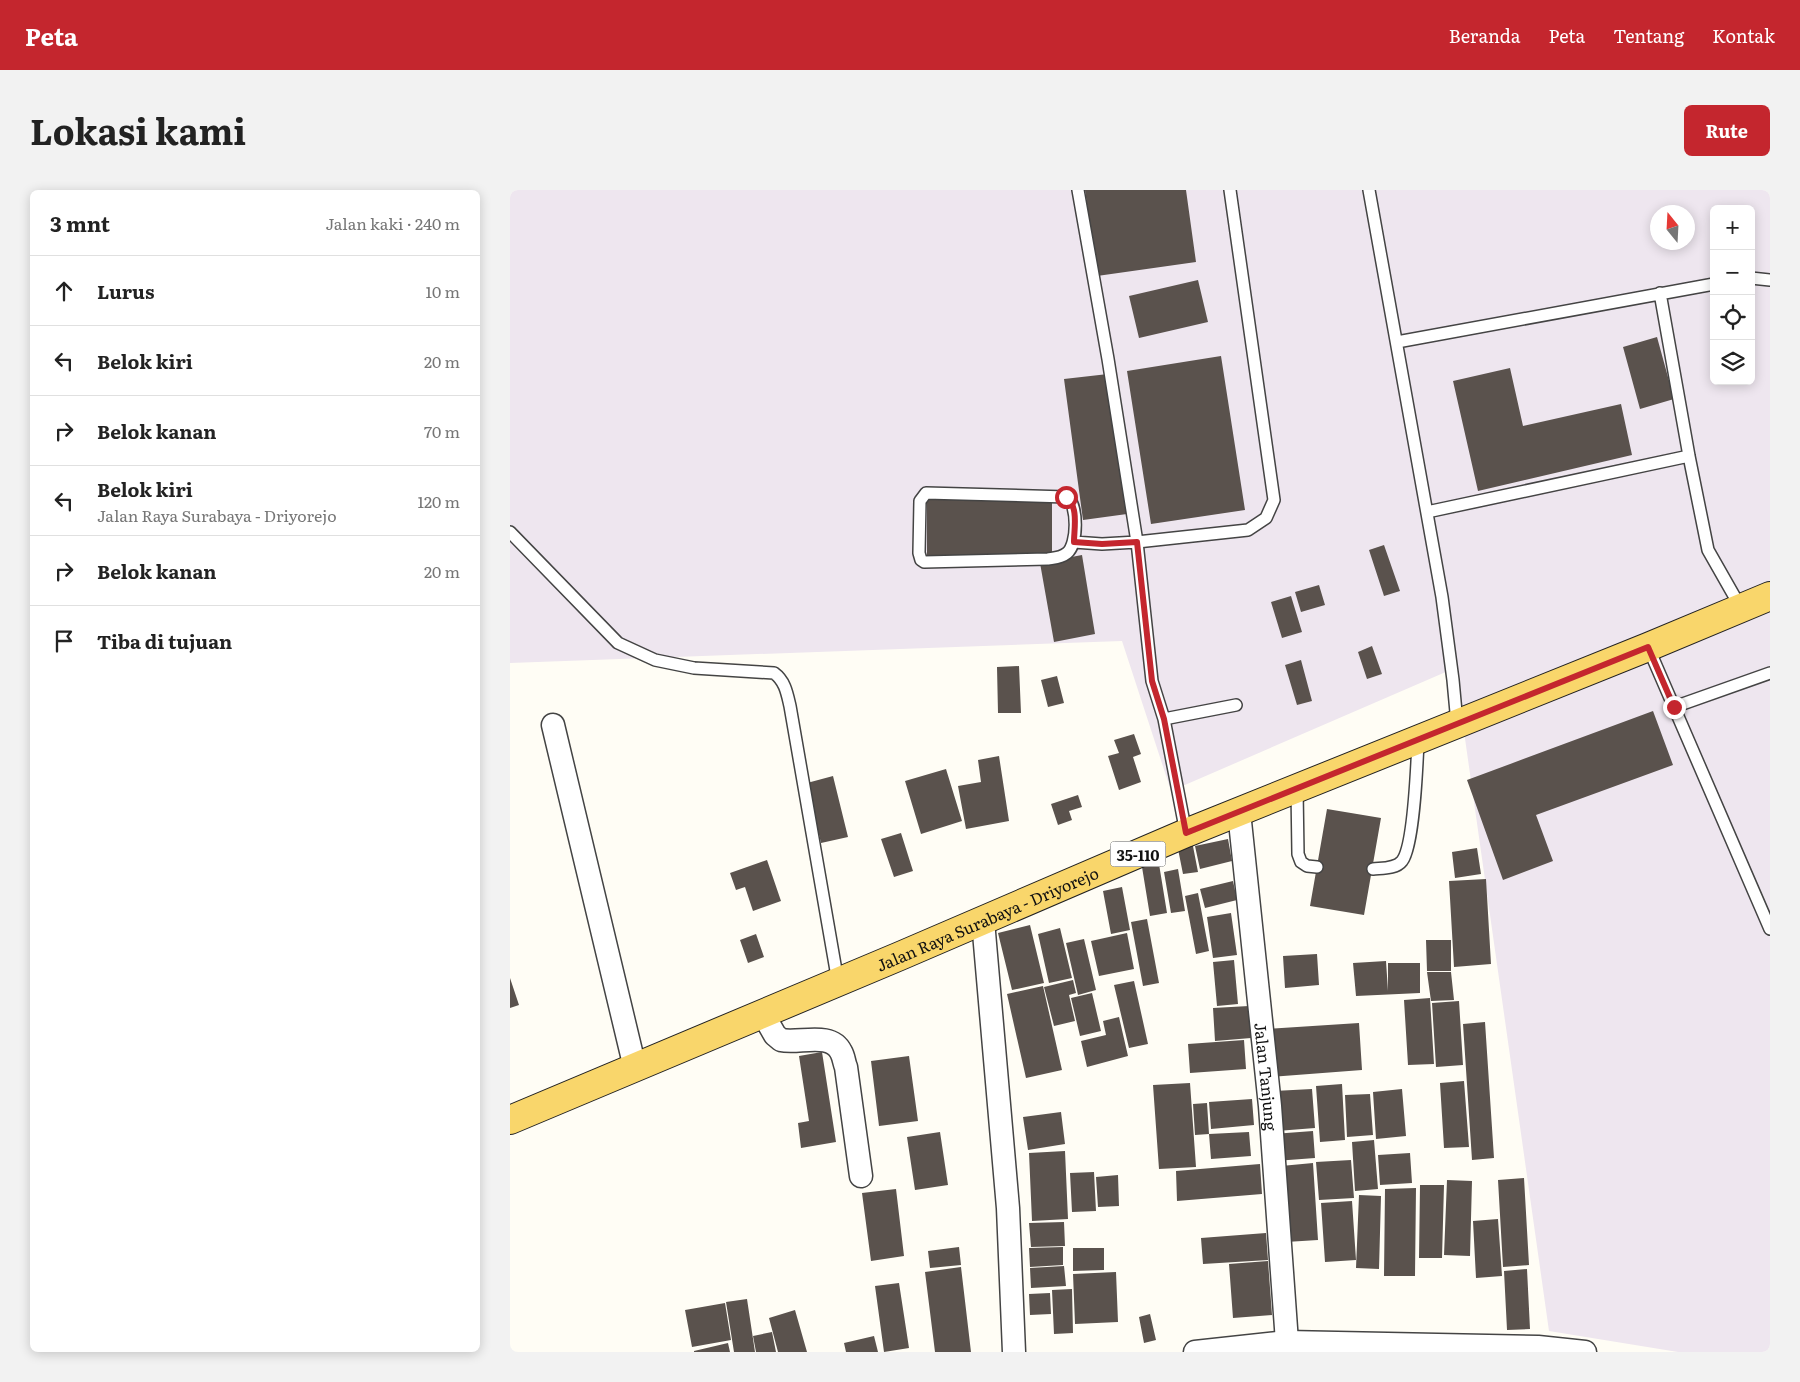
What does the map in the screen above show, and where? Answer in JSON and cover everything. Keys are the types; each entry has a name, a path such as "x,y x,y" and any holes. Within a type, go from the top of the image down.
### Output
{"main road":[{"name":"Jalan Raya Surabaya - Driyorejo","path":"510,1120 983,921 1186,833 1770,596"}],"street":[{"path":"553,725 635,1068"},
{"name":"Jalan Tanjung","path":"1239,812 1270,1106 1287,1342"},
{"path":"983,921 1008,1208 1014,1352"},
{"path":"763,1014 781,1040 823,1040 837,1047 841,1052 846,1068 861,1176"},
{"path":"1195,1352 1287,1342 1528,1346 1585,1352"}],"lane":[{"path":"1078,190 1108,359 1137,542 1152,681 1164,719 1186,833"},
{"path":"1074,542 1102,544 1137,542 1248,530 1266,518 1274,500 1230,190"},
{"path":"1369,190 1442,598 1457,724"},
{"path":"1755,278 1770,280"},
{"path":"1397,342 1710,285"},
{"path":"1660,293 1708,550 1741,608"},
{"path":"1427,512 1689,456"},
{"path":"930,493 1066,497 1071,500 1074,509 1074,542 1066,554 1058,558 924,562 921,560 919,553 920,501 922,496 930,493"},
{"path":"510,532 618,643 655,660 694,668 774,673 780,678 786,687 790,706 838,982"},
{"path":"1648,647 1770,929"},
{"path":"1674,707 1770,673"},
{"path":"1164,719 1236,705"},
{"path":"1373,869 1392,867 1402,862 1407,852 1415,798 1418,740"},
{"path":"1297,789 1298,854 1301,862 1306,866 1317,867"}],"shaded area":[{"path":"510,190 1770,190 1770,1352 1678,1352 1549,1331 1455,668 1171,791 1122,641 510,663"}],"building":[{"path":"1085,190 1186,190 1196,262 1097,276"},
{"path":"1198,280 1208,322 1139,338 1129,296"},
{"path":"1657,337 1674,399 1640,409 1623,347"},
{"path":"1221,356 1245,510 1151,524 1127,371"},
{"path":"1510,368 1523,426 1621,404 1632,455 1478,491 1453,381"},
{"path":"1108,374 1127,514 1083,520 1064,379"},
{"path":"927,499 1052,499 1052,555 927,555"},
{"path":"1384,545 1400,591 1384,596 1369,550"},
{"path":"1082,555 1095,634 1054,642 1040,563"},
{"path":"1319,585 1325,605 1301,612 1295,592"},
{"path":"1291,596 1302,632 1282,638 1271,602"},
{"path":"1372,646 1382,674 1367,679 1358,652"},
{"path":"1301,660 1312,701 1297,705 1285,665"},
{"path":"1019,666 1021,713 998,713 997,667"},
{"path":"1057,676 1064,703 1048,707 1041,680"},
{"path":"1653,711 1673,765 1536,815 1553,861 1503,880 1467,780"},
{"path":"1134,734 1141,754 1133,757 1141,782 1119,790 1108,756 1119,753 1114,740"},
{"path":"999,756 1009,821 966,829 958,786 981,782 978,760"},
{"path":"946,769 962,821 921,834 905,781"},
{"path":"833,776 848,837 821,843 807,783"},
{"path":"1078,795 1082,807 1069,811 1072,820 1058,825 1051,804"},
{"path":"1327,809 1381,818 1364,915 1310,906"},
{"path":"901,833 913,871 894,877 881,839"},
{"path":"1191,836 1198,872 1183,874 1176,839"},
{"path":"1228,839 1232,861 1200,869 1195,846"},
{"path":"1477,848 1481,874 1455,878 1452,852"},
{"path":"767,860 781,901 753,911 745,887 736,890 730,873"},
{"path":"1159,864 1167,913 1150,916 1142,867"},
{"path":"1178,869 1185,911 1171,913 1164,872"},
{"path":"1486,879 1491,964 1454,967 1449,881"},
{"path":"1233,881 1237,900 1205,908 1200,889"},
{"path":"1122,887 1130,930 1111,934 1103,891"},
{"path":"1198,893 1209,951 1196,954 1185,896"},
{"path":"1231,913 1237,955 1213,958 1207,917"},
{"path":"1147,919 1159,983 1143,986 1131,922"},
{"path":"1030,925 1044,983 1012,990 998,933"},
{"path":"1060,928 1072,978 1049,983 1038,934"},
{"path":"1127,933 1134,969 1099,976 1091,941"},
{"path":"756,934 764,957 748,963 740,940"},
{"path":"1084,939 1096,990 1078,995 1066,943"},
{"path":"1426,940 1451,940 1451,971 1427,971"},
{"path":"1317,954 1319,985 1285,988 1283,956"},
{"path":"1234,960 1238,1004 1217,1006 1213,962"},
{"path":"1386,961 1388,991 1388,963 1420,963 1420,993 1356,996 1353,963"},
{"path":"1427,972 1451,972 1454,1000 1431,1001"},
{"path":"510,978 519,1005 510,1008"},
{"path":"1073,980 1076,993 1069,995 1075,1021 1054,1026 1044,987"},
{"path":"1134,981 1148,1044 1129,1048 1114,985"},
{"path":"1043,986 1062,1070 1026,1078 1007,994"},
{"path":"1092,993 1101,1031 1080,1036 1071,998"},
{"path":"1430,998 1434,1064 1408,1065 1404,1000"},
{"path":"1459,1001 1463,1065 1436,1067 1432,1003"},
{"path":"1249,1006 1251,1038 1215,1041 1213,1008"},
{"path":"1119,1017 1128,1056 1087,1067 1081,1041 1106,1035 1103,1021"},
{"path":"1485,1022 1494,1158 1472,1160 1463,1024"},
{"path":"1359,1023 1362,1070 1269,1077 1266,1029"},
{"path":"1244,1040 1246,1069 1190,1073 1188,1044"},
{"path":"822,1052 836,1142 801,1148 798,1123 809,1121 799,1056"},
{"path":"909,1056 918,1121 879,1126 871,1061"},
{"path":"1464,1081 1469,1147 1444,1148 1440,1083"},
{"path":"1190,1083 1196,1167 1159,1169 1153,1085"},
{"path":"1342,1084 1345,1140 1320,1142 1316,1086"},
{"path":"1312,1089 1315,1128 1277,1131 1274,1091"},
{"path":"1402,1089 1406,1136 1376,1139 1373,1092"},
{"path":"1370,1094 1373,1135 1347,1137 1345,1095"},
{"path":"1252,1099 1254,1125 1211,1129 1209,1102"},
{"path":"1207,1103 1209,1134 1195,1135 1193,1104"},
{"path":"1061,1112 1065,1144 1028,1150 1023,1117"},
{"path":"1313,1131 1315,1158 1275,1161 1273,1134"},
{"path":"940,1132 948,1185 915,1190 907,1137"},
{"path":"1249,1132 1251,1156 1211,1159 1209,1134"},
{"path":"1374,1140 1378,1189 1355,1191 1352,1142"},
{"path":"1065,1151 1068,1219 1032,1221 1029,1153"},
{"path":"1410,1153 1412,1183 1380,1185 1378,1155"},
{"path":"1351,1160 1354,1198 1319,1200 1316,1162"},
{"path":"1313,1163 1318,1240 1286,1242 1281,1166"},
{"path":"1260,1164 1262,1194 1177,1201 1176,1171"},
{"path":"1094,1172 1096,1211 1072,1212 1070,1173"},
{"path":"1118,1175 1119,1206 1098,1207 1096,1177"},
{"path":"1524,1178 1529,1265 1503,1267 1498,1180"},
{"path":"1447,1180 1472,1181 1470,1256 1444,1255"},
{"path":"1420,1185 1444,1185 1442,1258 1419,1258"},
{"path":"1416,1188 1415,1276 1384,1276 1385,1189"},
{"path":"896,1189 904,1256 871,1261 862,1193"},
{"path":"1359,1195 1381,1196 1379,1269 1356,1268"},
{"path":"1352,1201 1356,1260 1325,1262 1321,1203"},
{"path":"1498,1219 1502,1276 1476,1278 1473,1221"},
{"path":"1064,1222 1065,1246 1031,1247 1029,1223"},
{"path":"1266,1233 1268,1260 1203,1264 1201,1238"},
{"path":"959,1247 961,1265 930,1268 928,1251"},
{"path":"1063,1247 1063,1265 1030,1267 1029,1248"},
{"path":"1073,1248 1104,1248 1104,1270 1073,1271"},
{"path":"1268,1261 1272,1315 1233,1318 1229,1264"},
{"path":"1064,1266 1066,1286 1031,1288 1030,1268"},
{"path":"961,1267 971,1352 935,1352 925,1272"},
{"path":"1527,1269 1530,1329 1507,1330 1504,1271"},
{"path":"1116,1272 1118,1322 1075,1324 1073,1274"},
{"path":"899,1283 909,1348 884,1352 875,1286"},
{"path":"1072,1289 1073,1333 1054,1334 1052,1290"},
{"path":"1050,1293 1051,1314 1030,1315 1029,1294"},
{"path":"747,1299 755,1352 734,1352 726,1302"},
{"path":"725,1303 731,1340 692,1347 685,1310"},
{"path":"795,1310 807,1352 778,1352 769,1318"},
{"path":"1150,1314 1156,1340 1144,1343 1139,1317"},
{"path":"772,1332 776,1352 756,1352 753,1336"},
{"path":"874,1336 878,1352 846,1352 844,1343"},
{"path":"728,1343 730,1352 694,1352 694,1351"}],"route":[{"path":"1066,497 1071,500 1074,509 1074,542 1102,544 1137,542 1152,681 1164,719 1186,833 1648,647 1674,707"}]}
